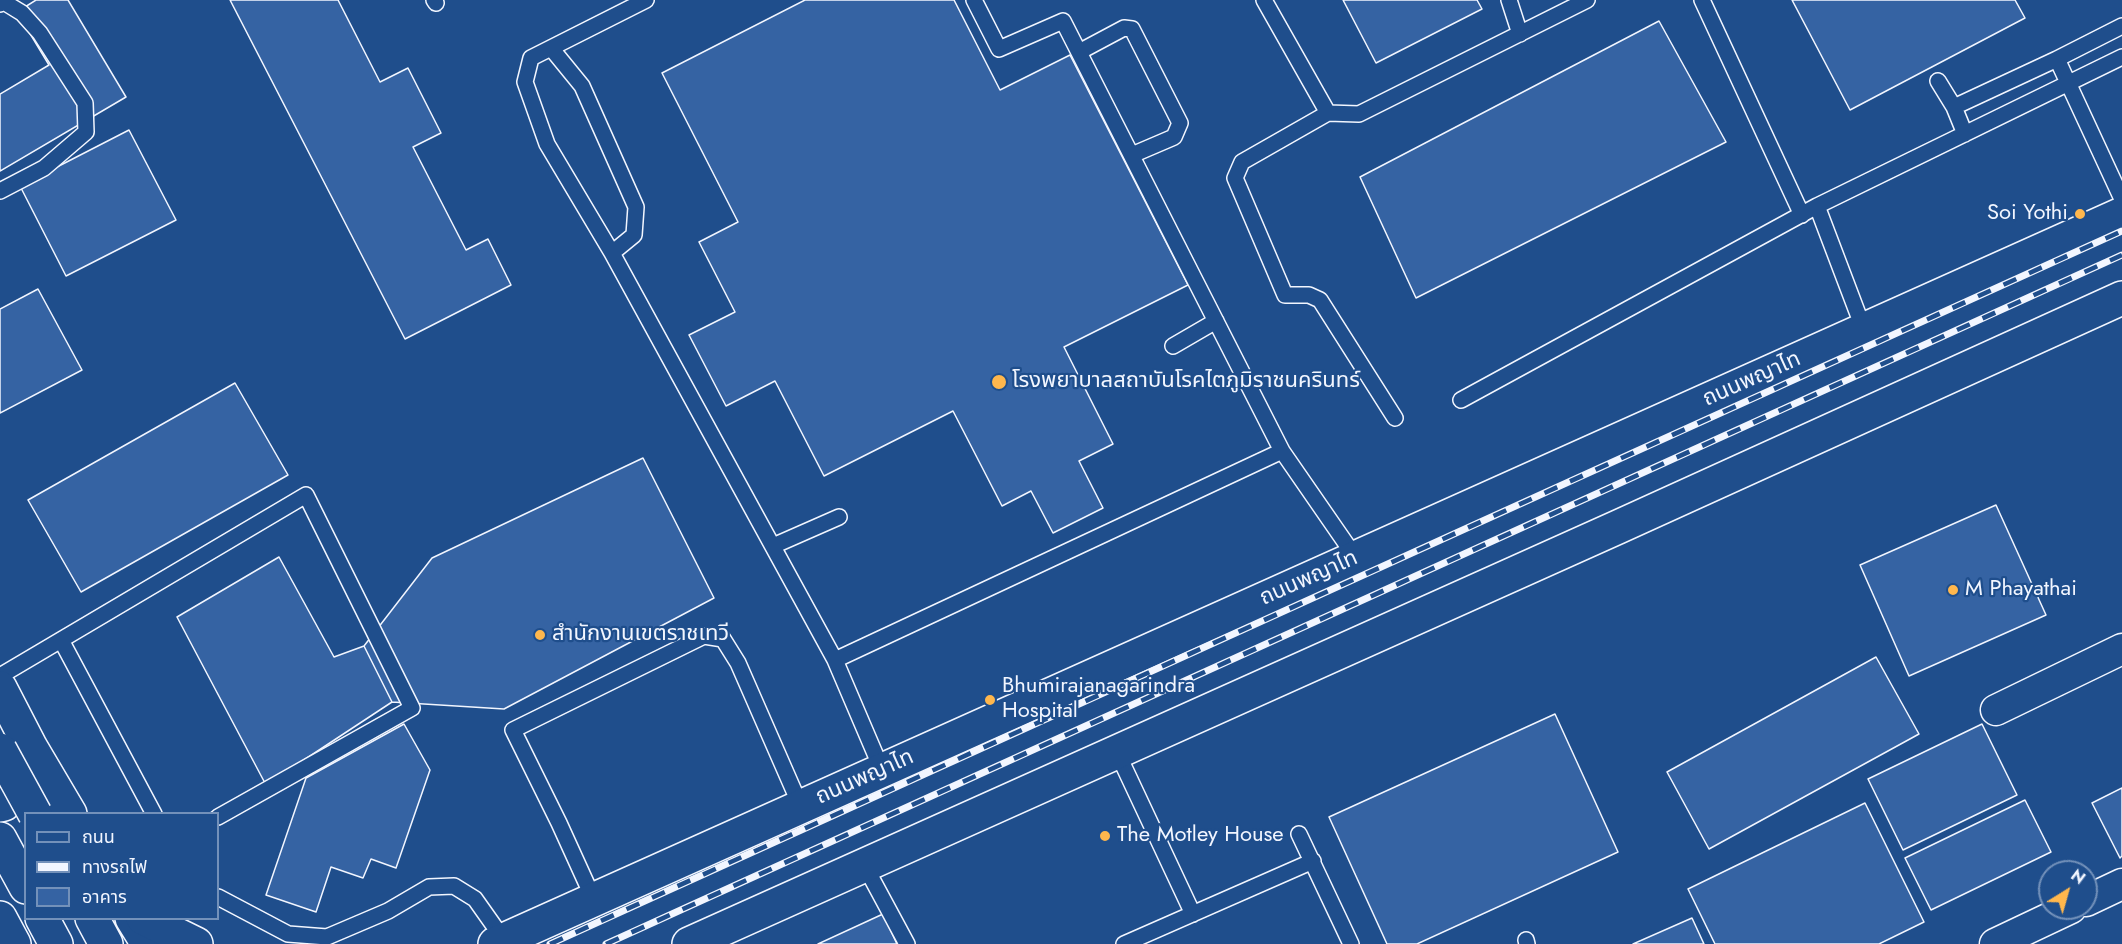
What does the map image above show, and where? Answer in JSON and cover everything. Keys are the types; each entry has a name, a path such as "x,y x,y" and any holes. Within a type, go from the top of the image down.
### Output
{"main road":[{"name":"ถนนพญาไท","path":"500,942 2122,214"},
{"path":"689,944 2122,298"},
{"path":"0,688 35,812"},
{"path":"0,805 4,804 20,783 16,749"},
{"path":"16,749 69,812"},
{"path":"0,839 24,883"},
{"path":"0,918 14,944"},
{"path":"43,920 56,944"},
{"path":"93,920 106,944"},
{"path":"133,920 148,944"},
{"path":"147,920 196,944"}],"street":[{"path":"1996,710 2122,649"},
{"path":"2098,895 2122,884"},
{"path":"1995,944 2046,920"}],"lane":[{"path":"646,0 531,58 525,82 547,144 612,253 835,660 882,770"},
{"path":"974,0 999,49 1063,21 1282,452 1356,558"},
{"path":"1264,0 1328,113"},
{"path":"1509,0 1520,34"},
{"path":"1395,418 1320,300 1309,296 1285,295 1235,178 1242,162 1328,113 1359,114 1587,0"},
{"path":"1702,0 1802,215"},
{"path":"0,4 4,2 22,13 40,33 85,104 86,132 44,168 0,191"},
{"path":"1954,107 2122,26"},
{"path":"1079,52 1124,28 1132,29 1180,123 1174,137 1132,155"},
{"path":"551,48 582,86 636,207 634,235 612,253"},
{"path":"1461,400 1817,206 2122,57"},
{"path":"2057,59 2122,199"},
{"path":"1938,81 1954,107 1965,134"},
{"path":"1817,206 1864,330"},
{"path":"1173,346 1216,321"},
{"path":"835,660 1282,452"},
{"path":"0,676 306,495 412,708 219,816"},
{"path":"773,546 839,517"},
{"path":"594,900 513,730 704,636 723,639 738,663 801,807"},
{"path":"61,640 153,812"},
{"path":"1117,752 1193,914"},
{"path":"1299,834 1351,944"},
{"path":"1124,944 1313,861"},
{"path":"865,866 907,944"},
{"path":"219,898 288,934 327,937 388,911 429,887 454,886 475,899 500,942"}],"building":[{"path":"36,0 68,0 126,97 0,171 0,94 49,65 17,12"},
{"path":"230,0 338,0 380,82 408,68 441,133 413,147 466,250 488,239 511,285 405,339"},
{"path":"805,0 954,0 1000,90 1070,55 1188,285 1064,347 1113,444 1079,461 1103,508 1053,533 1031,491 1002,506 953,411 824,476 775,381 726,406 689,335 735,312 699,242 738,222 662,73"},
{"path":"1343,0 1477,0 1482,9 1376,63"},
{"path":"1792,0 2015,0 2025,18 1850,110"},
{"path":"1659,21 1726,142 1416,298 1360,177"},
{"path":"129,130 176,220 66,276 20,186"},
{"path":"38,289 82,370 0,413 0,309"},
{"path":"235,383 288,475 81,592 28,500"},
{"path":"643,458 714,598 504,709 392,702 364,646 432,558"},
{"name":"M Phayathai","path":"1996,505 2046,615 1909,676 1860,565"},
{"path":"279,557 334,657 364,646 392,702 266,785 177,617"},
{"path":"1876,657 1919,734 1709,849 1667,772"},
{"path":"1555,714 1618,852 1417,944 1387,944 1329,817"},
{"path":"404,724 430,770 396,868 371,859 363,878 331,867 316,912 266,895 306,778"},
{"path":"1982,724 2017,795 1903,850 1868,779"},
{"path":"2122,788 2122,856 2120,858 2092,803"},
{"path":"2025,800 2051,852 1931,910 1905,858"},
{"path":"1865,803 1924,922 1879,944 1715,944 1688,889"},
{"path":"883,914 897,944 818,944"},
{"path":"1692,918 1704,944 1633,944"}],"railway":[{"path":"550,944 2122,231"},
{"path":"606,944 2122,255"}],"place":[{"name":"Soi Yothi","path":"2080,214"},
{"name":"โรงพยาบาลสถาบันโรคไตภูมิราชนครินทร์","path":"999,382"},
{"name":"M Phayathai","path":"1953,590"},
{"name":"สำนักงานเขตราชเทวี","path":"540,635"},
{"name":"Bhumirajanagarindra Hospital","path":"990,700"},
{"name":"The Motley House","path":"1105,836"}]}
